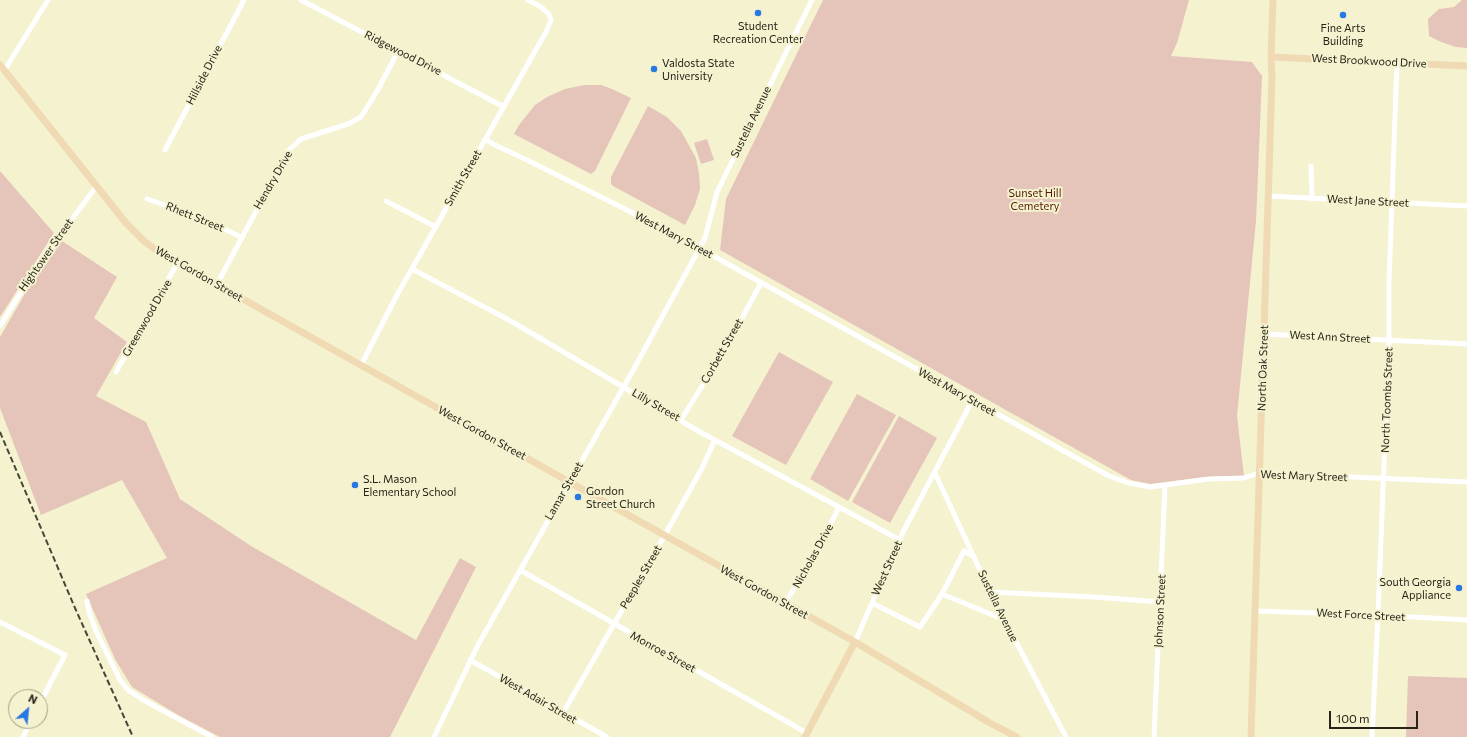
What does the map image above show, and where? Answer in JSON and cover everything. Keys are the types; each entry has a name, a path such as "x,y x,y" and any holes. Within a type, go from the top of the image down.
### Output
{"street":[{"path":"2,68 48,0"},
{"name":"Hillside Drive","path":"165,150 244,0"},
{"name":"Ridgewood Drive","path":"301,0 504,106"},
{"name":"Smith Street","path":"361,365 412,269 546,32 551,20 549,14 528,0"},
{"name":"Sustella Avenue","path":"699,248 705,238 717,192 812,0"},
{"name":"North Oak Street","path":"1251,737 1272,78 1271,57 1273,0"},
{"name":"Hendry Drive","path":"217,284 289,150 301,139 348,124 361,117 376,93 395,57 397,50"},
{"name":"West Brookwood Drive","path":"1271,57 1467,66"},
{"name":"North Toombs Street","path":"1372,737 1389,340 1389,282 1397,62"},
{"name":"West Gordon Street","path":"2,68 126,223 144,241 160,252 855,642 1016,737"},
{"name":"West Mary Street","path":"486,139 493,144 624,208 699,248 1109,476 1129,483 1150,487 1166,486 1209,479 1244,478 1259,473 1467,482"},
{"path":"1311,166 1312,198"},
{"name":"Hightower Street","path":"0,326 39,263 96,187"},
{"name":"West Jane Street","path":"1268,196 1467,206"},
{"name":"Rhett Street","path":"147,199 195,215 241,237"},
{"path":"386,201 436,227"},
{"name":"Lamar Street","path":"434,737 470,660 678,289 699,248"},
{"name":"Greenwood Drive","path":"116,372 178,262"},
{"name":"Lilly Street","path":"412,269 509,320 716,440 900,540"},
{"name":"Corbett Street","path":"681,420 728,344 761,282"},
{"name":"West Ann Street","path":"1264,334 1467,344"},
{"name":"West Street","path":"806,735 855,642 918,503 972,401"},
{"name":"Peeples Street","path":"563,712 702,468 716,440"},
{"name":"Sustella Avenue","path":"935,473 990,592 1066,737"},
{"name":"Johnson Street","path":"1154,737 1166,486"},
{"name":"Nicholas Drive","path":"785,604 824,537 839,507"},
{"path":"872,603 920,626 942,594 964,551 973,556"},
{"name":"Monroe Street","path":"520,570 806,735"},
{"path":"990,592 1160,602"},
{"path":"942,594 1005,620"},
{"path":"88,601 89,612 96,631 118,675 128,690 156,708 212,737"},
{"name":"West Force Street","path":"1255,611 1378,615 1467,620"},
{"path":"0,622 65,656 47,689"},
{"name":"West Adair Street","path":"470,660 606,737"}],"green space":[{"name":"Sunset Hill Cemetery","path":"823,0 1189,0 1177,43 1171,56 1252,62 1262,76 1256,221 1237,416 1244,476 1205,477 1150,484 1131,480 720,250 726,199"},
{"path":"1462,0 1467,0 1467,48 1456,47 1429,36 1428,19 1439,9 1454,7"},
{"path":"584,85 601,85 631,98 595,171 591,174 514,134 519,125 535,105 547,97 565,89"},
{"path":"648,106 667,117 681,131 696,158 700,189 695,205 685,225 611,184 611,177"},
{"path":"707,139 714,160 701,164 694,143"},
{"path":"0,171 54,233 0,317"},
{"path":"62,241 117,277 94,318 127,342 96,396 146,422 180,499 251,546 416,640 460,558 476,567 390,737 220,737 178,715 132,687 115,659 86,594 167,558 122,480 41,515 0,408 0,337 27,290"},
{"path":"779,352 833,382 786,465 732,436"},
{"path":"857,394 896,415 848,501 810,479"},
{"path":"899,416 937,438 890,523 852,502"},
{"path":"1408,676 1467,678 1467,737 1406,737"}],"railway":[{"path":"0,432 75,608 133,737"}],"place":[{"name":"Student Recreation Center","path":"758,13"},
{"name":"Fine Arts Building","path":"1343,15"},
{"name":"Valdosta State University","path":"654,69"},
{"name":"S.L. Mason Elementary School","path":"355,485"},
{"name":"Gordon Street Church","path":"578,497"},
{"name":"South Georgia Appliance","path":"1459,588"}]}
